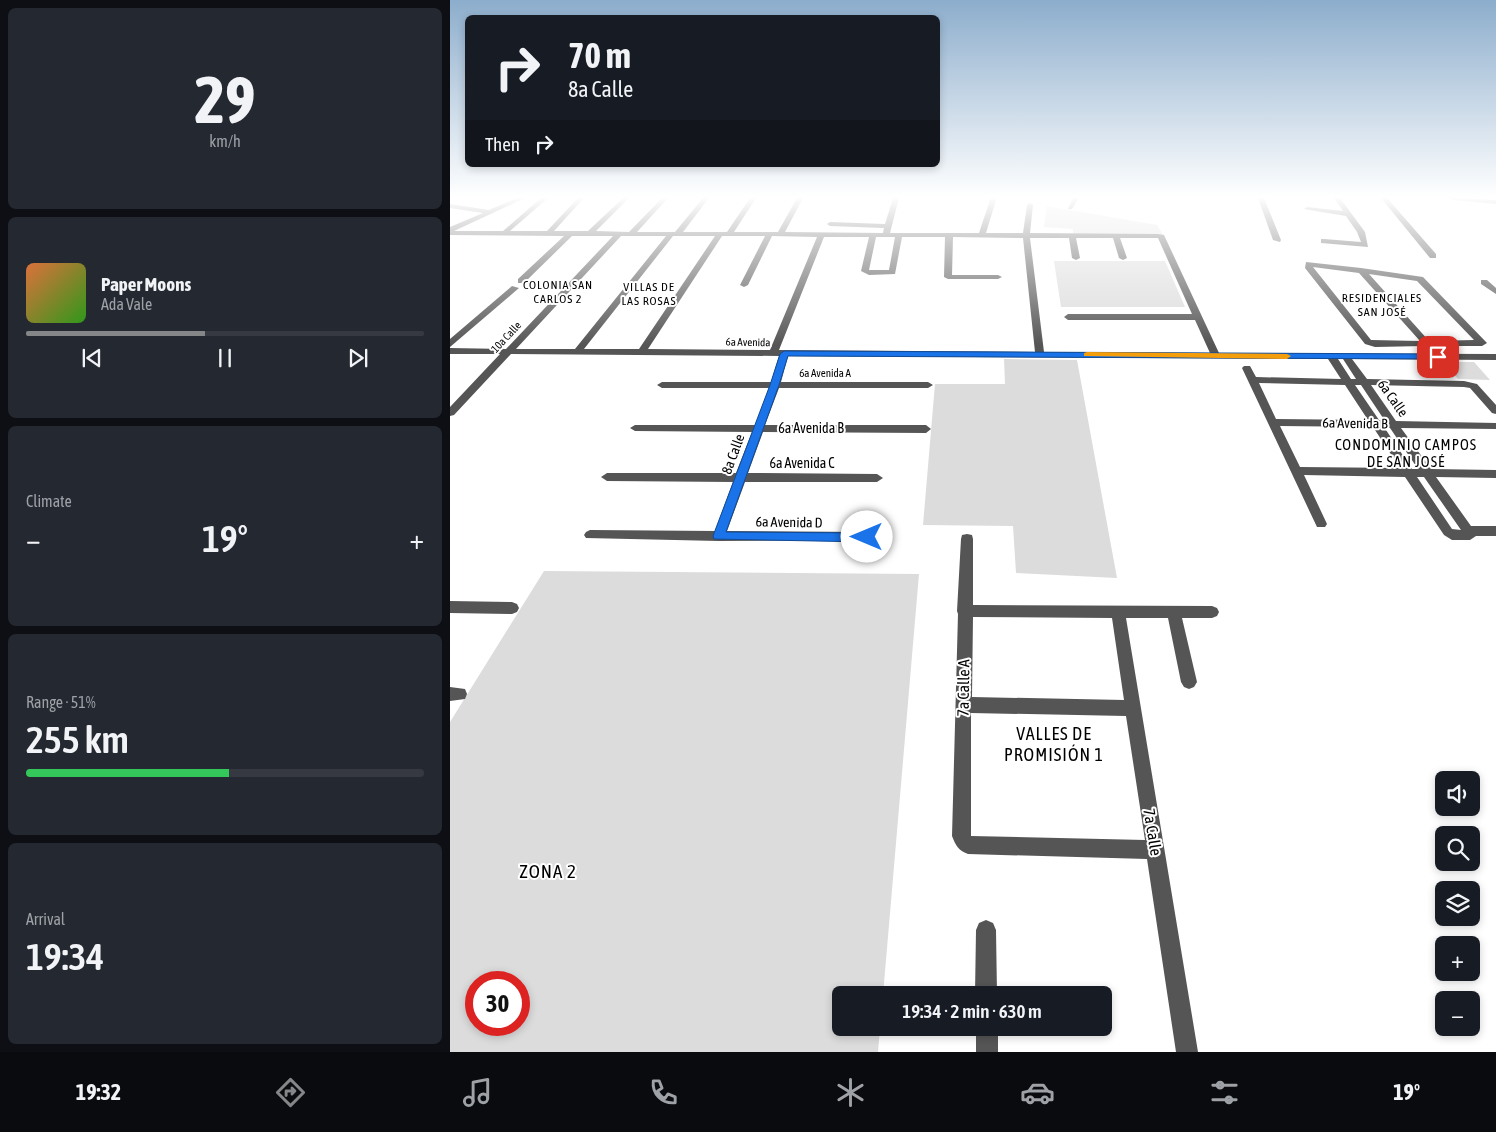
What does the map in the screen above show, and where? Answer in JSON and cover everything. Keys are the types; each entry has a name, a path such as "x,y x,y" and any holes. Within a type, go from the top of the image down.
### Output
{"street":[{"path":"450,344 556,247"},
{"name":"10a Calle","path":"450,413 607,247"},
{"path":"578,351 663,247"},
{"path":"642,352 715,247"},
{"path":"744,285 763,247"},
{"name":"8a Calle","path":"718,536 775,385 779,354 817,247"},
{"path":"870,247 865,271 869,273 892,272 897,247"},
{"path":"949,247 948,276 998,277"},
{"path":"1027,247 1040,354"},
{"path":"1074,247 1076,258"},
{"path":"1120,247 1123,258"},
{"path":"1165,247 1216,356"},
{"path":"1425,247 1433,256"},
{"path":"1309,264 1317,264 1361,270 1420,279 1482,343 1375,344 1365,339 1308,266 1309,264"},
{"path":"1361,270 1438,357"},
{"path":"1484,282 1496,292"},
{"path":"1068,317 1197,318"},
{"name":"6a Avenida","path":"450,351 1346,357 1496,356"},
{"name":"6a Calle","path":"1331,356 1448,532 1452,535 1470,535 1346,357"},
{"path":"1247,368 1321,524"},
{"path":"1253,380 1464,384 1473,386 1496,411"},
{"name":"6a Avenida A","path":"662,385 928,385"},
{"name":"6a Avenida B","path":"1273,422 1496,426"},
{"name":"6a Avenida B","path":"635,428 926,429"},
{"path":"1296,471 1496,474"},
{"name":"6a Avenida C","path":"607,477 877,478"},
{"path":"1468,531 1496,531"},
{"name":"6a Avenida D","path":"590,535 867,537"},
{"name":"7a Calle A","path":"967,539 964,611 961,836 964,842 968,845 1156,850"},
{"path":"450,606 512,608"},
{"path":"964,611 1212,612"},
{"name":"7a Calle","path":"1118,612 1186,1052"},
{"path":"1174,612 1189,682"},
{"path":"963,706 1133,708"},
{"path":"986,930 986,986"},
{"path":"986,1036 987,1052"}],"shaded area":[{"path":"1054,261 1165,261 1185,307 1061,307"},
{"path":"1004,359 1077,360 1117,578 1016,573 1013,526 923,525 935,384 1005,384"},
{"path":"1443,362 1474,362 1490,380 1458,379"},
{"path":"544,571 919,574 884,986 832,986 832,1036 879,1036 878,1052 450,1052 450,722"}],"slow traffic":[{"path":"1087,354 1287,356"}],"district":[{"name":"COLONIA SAN CARLOS 2","path":"558,292"},
{"name":"VILLAS DE LAS ROSAS","path":"649,294"},
{"name":"RESIDENCIALES SAN JOSÉ","path":"1382,305"},
{"name":"CONDOMINIO CAMPOS DE SAN JOSÉ","path":"1406,452"},
{"name":"VALLES DE PROMISIÓN 1","path":"1054,743"},
{"name":"ZONA 2","path":"548,871"}],"route":[{"path":"867,537 718,536 775,385 784,354 1438,357"}]}
